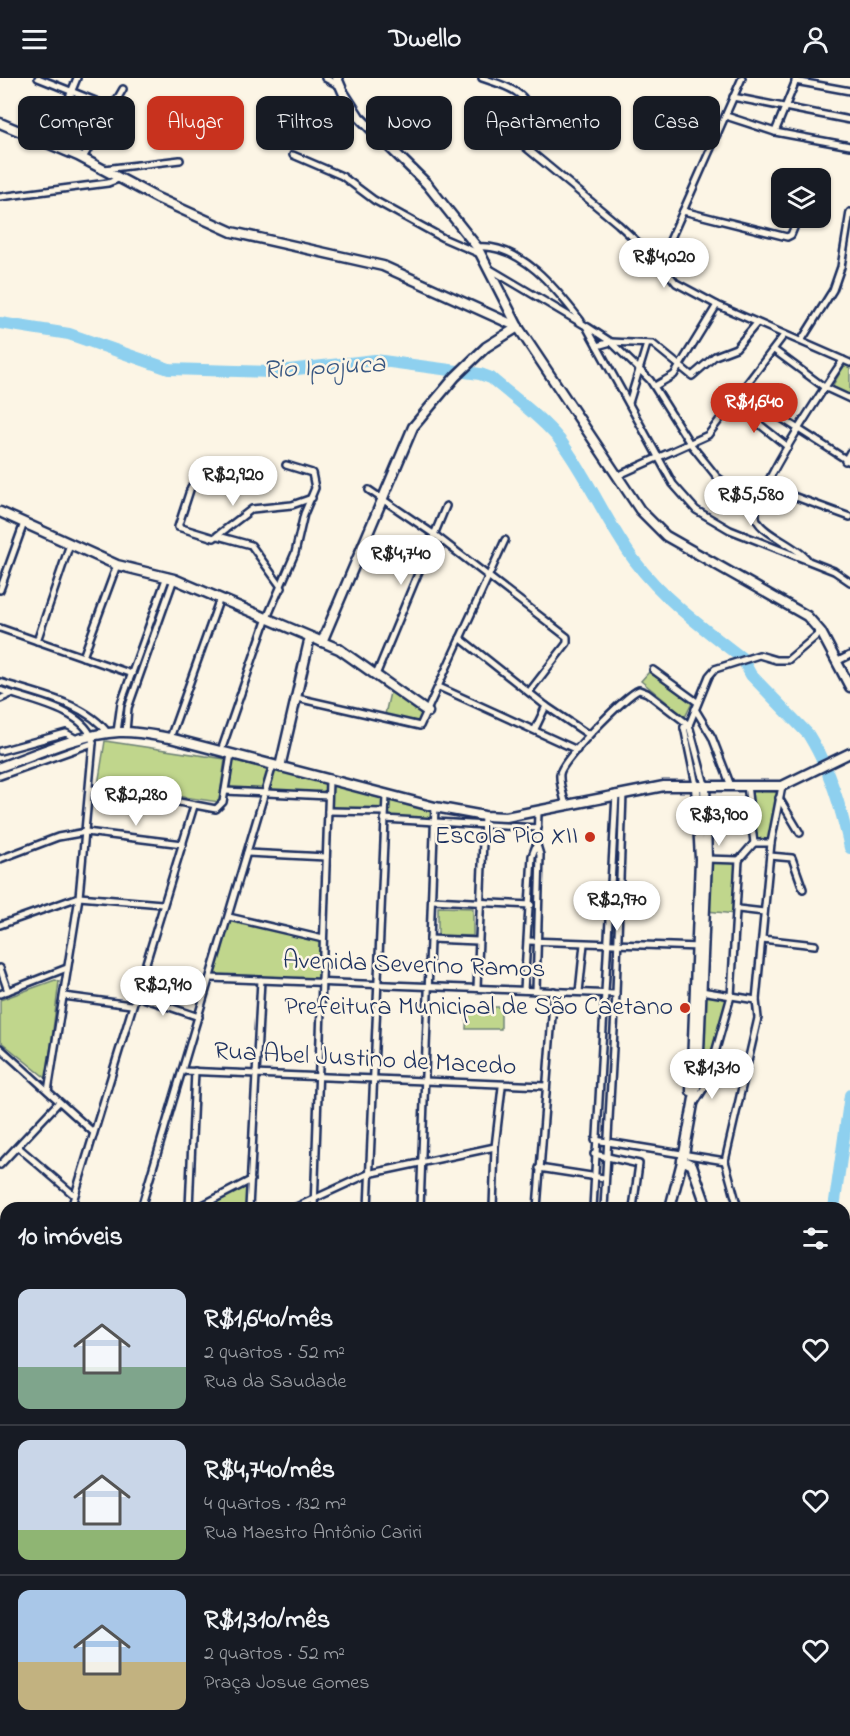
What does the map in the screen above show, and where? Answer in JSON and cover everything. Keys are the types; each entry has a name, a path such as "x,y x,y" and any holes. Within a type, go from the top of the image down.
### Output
{"street":[{"path":"38,78 82,96"},
{"path":"69,96 77,78"},
{"path":"325,78 338,82 359,117 427,184 478,251 490,269 518,327 639,510 666,536 807,616 821,632 836,662 847,674 850,687"},
{"path":"482,78 516,91 526,104 528,112 520,136 524,146 610,217 660,263 676,283 756,323 850,363"},
{"path":"660,263 742,78"},
{"path":"775,132 796,80 850,91"},
{"path":"119,96 123,89"},
{"path":"733,98 850,120"},
{"path":"726,116 775,132 850,146"},
{"path":"0,123 18,131"},
{"path":"65,150 232,232 374,263 413,278 518,327"},
{"path":"84,158 89,150"},
{"path":"293,155 342,176 374,200 443,238 478,251 494,248 534,269 586,326 680,493 705,516 754,541 834,571 850,582"},
{"path":"103,169 180,160"},
{"path":"0,197 108,183 121,178"},
{"path":"683,211 787,237 791,235 794,228"},
{"path":"801,341 828,301 841,267 850,212"},
{"path":"490,269 611,342 655,386 689,442 724,485 755,505"},
{"path":"494,317 505,304"},
{"path":"655,386 671,377 717,305"},
{"path":"597,346 611,342 647,344 657,347 688,375 694,375 716,356 736,348 756,323"},
{"path":"322,642 413,428 421,415 486,347 518,327"},
{"path":"617,476 708,435 734,404 784,335"},
{"path":"629,403 647,344"},
{"path":"774,350 824,387 850,399"},
{"path":"807,559 792,544 759,525 755,516 755,505 798,429 843,360"},
{"path":"742,393 847,461 850,452"},
{"path":"734,404 788,447"},
{"path":"221,752 267,618 282,588 315,488 312,473 286,465"},
{"path":"766,486 850,517"},
{"path":"191,487 178,527 210,538 218,536 251,546 282,588"},
{"path":"369,490 435,535 567,637 567,643 529,692"},
{"path":"218,536 232,522 252,509 292,505 312,498"},
{"path":"376,675 446,506"},
{"path":"0,512 117,565 170,577 339,649 428,712"},
{"path":"0,591 24,523"},
{"path":"297,698 415,726 422,724 505,540"},
{"path":"37,641 70,544"},
{"path":"83,657 117,565"},
{"path":"117,732 118,711 170,577"},
{"path":"117,732 139,677 170,577"},
{"path":"170,738 220,598"},
{"path":"0,628 139,677"},
{"path":"687,726 715,669 759,655 776,660 788,660 821,632"},
{"path":"143,1202 265,793 277,766 297,698 309,637"},
{"path":"460,638 546,706 589,735"},
{"path":"836,662 850,655"},
{"path":"653,670 697,702"},
{"path":"0,682 94,717 117,732"},
{"path":"0,699 11,694 16,687"},
{"path":"439,687 577,750"},
{"path":"0,690 72,716 92,740 90,789 79,897 48,1091"},
{"path":"566,806 560,774 563,765 589,735 639,690 647,693 687,726 701,785 704,859 696,1065 683,1157 672,1202"},
{"path":"535,729 546,706"},
{"path":"695,709 712,737 731,786"},
{"path":"0,776 117,732 170,738 386,796 484,816 506,817 620,793 701,785 782,786 850,753"},
{"path":"0,751 66,733 78,740"},
{"path":"0,767 78,740 92,740"},
{"path":"90,789 137,794 212,809 221,805 231,754"},
{"path":"314,1199 329,781"},
{"path":"692,1105 702,1094 711,1069 731,996 738,909 739,860 754,843 747,785"},
{"path":"736,1202 725,1161 758,1018 756,1000 771,843 782,786"},
{"path":"225,791 328,796"},
{"path":"604,1202 619,944 622,855 620,793"},
{"path":"593,1202 612,855 620,793"},
{"path":"368,1202 386,796"},
{"path":"779,798 800,833"},
{"path":"72,1202 134,995 194,806"},
{"path":"420,1202 435,807"},
{"path":"328,811 483,826 538,828"},
{"path":"524,990 532,856 537,843 538,812"},
{"path":"477,988 484,816"},
{"path":"0,859 58,837 86,832 183,844"},
{"path":"536,990 540,855 537,843"},
{"path":"754,843 771,843"},
{"path":"248,853 326,857"},
{"path":"612,855 622,855"},
{"path":"770,856 792,858 803,889"},
{"path":"704,859 739,860"},
{"path":"0,924 79,897 162,904"},
{"path":"432,900 539,905"},
{"path":"738,909 764,912"},
{"path":"229,917 323,939"},
{"path":"430,939 478,940"},
{"path":"762,939 815,945"},
{"path":"528,942 701,947"},
{"path":"579,992 584,944"},
{"path":"0,968 8,991"},
{"path":"0,994 66,968"},
{"name":"Avenida Severino Ramos","path":"210,978 616,994"},
{"path":"249,1202 261,980"},
{"path":"537,1202 554,991"},
{"path":"699,991 756,1000"},
{"path":"134,995 199,1017"},
{"path":"64,996 131,1005"},
{"path":"0,1048 93,1132"},
{"path":"696,1065 711,1069"},
{"name":"Rua Abel Justino de Macedo","path":"183,1071 424,1083 546,1086"},
{"path":"189,1202 195,1071"},
{"path":"493,1202 495,1147 502,1086"},
{"path":"0,1165 59,1102"},
{"path":"595,1140 683,1157 725,1161"},
{"path":"18,1147 74,1195"},
{"path":"307,1202 368,1174 495,1147"},
{"path":"594,1154 639,1164 634,1202"},
{"path":"683,1157 692,1165 705,1202"},
{"path":"539,1168 604,1178"},
{"path":"209,1202 251,1180"}],"green space":[{"path":"845,364 850,367 850,395 832,387"},
{"path":"649,672 693,701 685,717 641,681"},
{"path":"391,688 427,716 423,726 384,719"},
{"path":"105,741 225,759 219,802 98,785"},
{"path":"231,754 436,805 436,823 385,821 386,814 328,809 329,797 225,791"},
{"path":"751,791 777,792 769,839 756,838"},
{"path":"708,862 736,862 735,914 707,911"},
{"path":"438,907 473,908 473,936 438,935"},
{"path":"229,917 323,939 321,982 210,978"},
{"path":"55,980 59,981 47,1079 0,1041 0,1000"},
{"path":"705,993 732,996 705,1089 696,1088 701,1069"},
{"path":"467,1007 501,1007 501,1029 466,1029"},
{"path":"246,1187 246,1202 214,1202"}],"waterway":[{"name":"Rio Ipojuca","path":"0,323 69,334 169,369 271,372 375,360 480,374 491,378 535,415 559,439 624,545 645,574 685,613 742,658"},
{"name":"Rio Ipojuca","path":"744,662 751,675 808,734 816,747 834,789 850,848"},
{"name":"Rio Ipojuca","path":"835,1202 850,1095"}],"place":[{"name":"Escola Pio XII","path":"590,837"},
{"name":"Prefeitura Municipal de São Caetano","path":"685,1008"}]}
